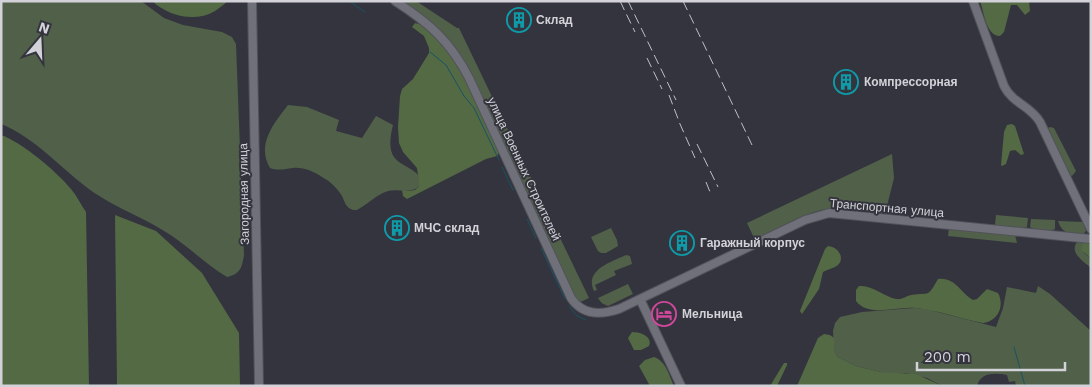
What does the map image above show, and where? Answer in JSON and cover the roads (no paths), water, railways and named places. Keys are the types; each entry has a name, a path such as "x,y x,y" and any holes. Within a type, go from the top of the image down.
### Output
{"street":[{"name":"Загородная улица","path":"252,1 259,386"},
{"name":"улица Военных Строителей","path":"395,1 433,28 450,46 457,57 577,306 590,312 605,313 640,299"},
{"path":"973,1 1004,86 1010,97 1029,109 1038,118 1091,230"},
{"name":"Транспортная улица","path":"640,299 805,220 829,213 1091,239"},
{"path":"640,299 681,386"}],"waterway":[{"path":"349,1 365,12"},
{"path":"430,52 446,65 464,96 474,108 499,160"},
{"path":"502,167 513,190"},
{"path":"527,219 536,238"},
{"path":"541,248 565,299"},
{"path":"569,306 577,316 586,320"},
{"path":"1014,347 1025,386"}],"railway":[{"path":"620,1 635,32"},
{"path":"628,1 676,100"},
{"path":"683,1 752,145"},
{"path":"647,58 662,89"},
{"path":"669,95 695,158"},
{"path":"697,144 718,187"},
{"path":"706,182 710,192"}],"place":[{"name":"Склад","path":"519,20"},
{"name":"Компрессорная","path":"846,82"},
{"name":"МЧС склад","path":"397,228"},
{"name":"Гаражный корпус","path":"682,243"},
{"name":"Мельница","path":"664,314"}]}
